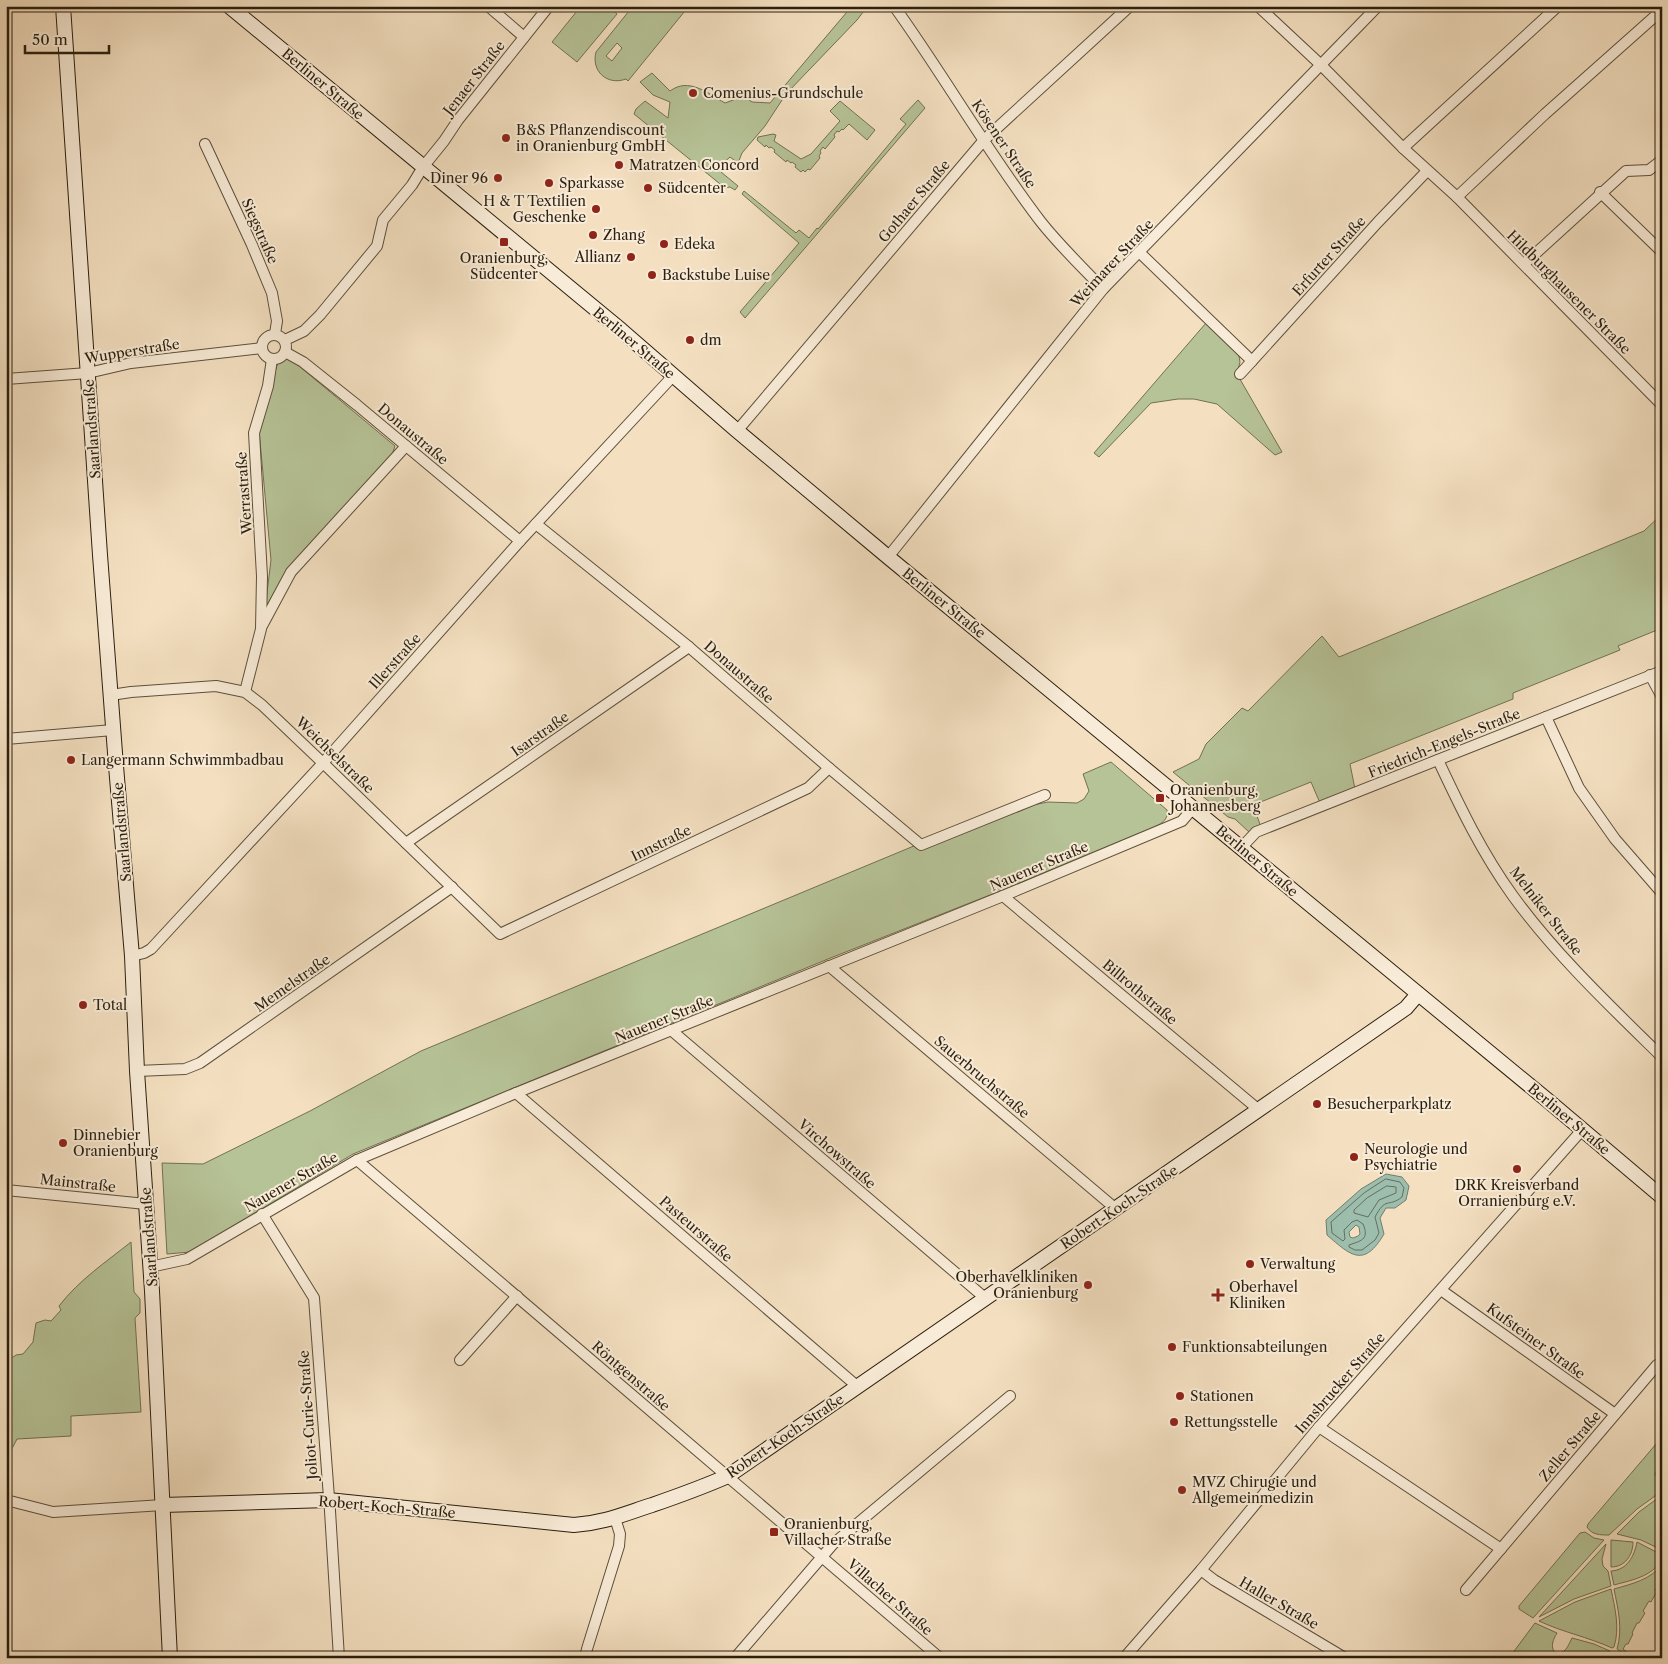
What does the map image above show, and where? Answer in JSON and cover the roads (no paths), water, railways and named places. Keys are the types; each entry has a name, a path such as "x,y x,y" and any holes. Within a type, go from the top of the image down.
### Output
{"street":[{"name":"Berliner Straße","path":"229,6 621,330 737,431 888,557 1662,1197"},
{"path":"488,6 524,36"},
{"name":"Jenaer Straße","path":"423,167 549,6"},
{"name":"Kösener Straße","path":"894,6 1042,224 1103,289"},
{"name":"Gothaer Straße","path":"737,431 984,140 1130,6"},
{"name":"Hildburghausener Straße","path":"1258,6 1660,398"},
{"name":"Weimarer Straße","path":"888,557 1103,289 1378,6"},
{"path":"1403,148 1558,6"},
{"name":"Saarlandstraße","path":"64,7 113,730 132,956 170,1658"},
{"path":"1457,198 1545,114 1662,10"},
{"name":"Siegstraße","path":"205,144 272,293 277,321 274,334"},
{"path":"1524,264 1600,192 1626,171 1649,170 1662,160"},
{"path":"285,340 304,331 320,315 377,246 383,220 412,185 423,167"},
{"name":"Erfurter Straße","path":"1252,361 1427,171"},
{"path":"1600,192 1662,252"},
{"path":"1139,252 1252,361 1240,374"},
{"path":"274,334 285,340 285,352 280,357 272,359 266,356 262,348 264,340 274,334"},
{"name":"Wupperstraße","path":"6,379 107,370 131,363 262,348"},
{"name":"Donaustraße","path":"285,352 303,362 520,541"},
{"name":"Werrastraße","path":"245,692 261,629 262,567 254,433 268,386 272,359"},
{"name":"Illerstraße","path":"132,956 144,954 151,949 323,762 520,541 673,376"},
{"name":"Werrastraße","path":"261,629 292,572 406,446"},
{"name":"Donaustraße","path":"536,524 690,647 921,845 1046,795"},
{"name":"Isarstraße","path":"406,843 690,647"},
{"name":"Friedrich-Engels-Straße","path":"1241,848 1256,832 1662,671"},
{"path":"1650,675 1662,697"},
{"name":"Weichselstraße","path":"111,695 216,686 245,692 262,705 323,762 500,934"},
{"path":"1546,717 1579,788 1615,839 1662,893"},
{"path":"6,738 113,730"},
{"name":"Melniker Straße","path":"1438,760 1472,832 1513,896 1560,954 1662,1057"},
{"name":"Innstraße","path":"500,934 808,788 829,768"},
{"name":"Nauener Straße","path":"150,1267 187,1259 357,1160 516,1093 1003,896 1182,821 1193,808"},
{"name":"Memelstraße","path":"138,1071 185,1068 200,1064 452,887"},
{"name":"Billrothstraße","path":"1003,896 1259,1110"},
{"name":"Sauerbruchstraße","path":"829,966 1116,1209"},
{"name":"Robert-Koch-Straße","path":"6,1500 53,1512 163,1505 328,1500 574,1524 594,1524 706,1486 728,1476 1116,1209 1406,1008 1418,994"},
{"name":"Virchowstraße","path":"671,1030 985,1298"},
{"name":"Pasteurstraße","path":"516,1093 858,1387"},
{"name":"Innsbrucker Straße","path":"1124,1658 1319,1427 1582,1130"},
{"name":"Röntgenstraße","path":"357,1160 728,1476"},
{"name":"Mainstraße","path":"6,1190 146,1204"},
{"name":"Joliot-Curie-Straße","path":"262,1214 314,1298 339,1658"},
{"name":"Kufsteiner Straße","path":"1441,1290 1615,1414"},
{"path":"460,1360 517,1296"},
{"name":"Zeller Straße","path":"1466,1590 1657,1365 1662,1363"},
{"path":"735,1658 833,1544 1010,1396"},
{"path":"1319,1427 1501,1549"},
{"name":"Villacher Straße","path":"728,1476 940,1658"},
{"path":"585,1658 619,1546 620,1534 615,1518"},
{"name":"Haller Straße","path":"1200,1570 1345,1658"}],"water":[{"path":"1386,1174 1402,1177 1409,1186 1406,1200 1395,1208 1386,1208 1380,1218 1384,1234 1377,1245 1364,1255 1357,1255 1350,1253 1327,1235 1326,1220 1361,1189","holes":["1356,1225 1359,1227 1360,1234 1353,1238 1350,1237 1349,1232"]}],"place":[{"name":"Comenius-Grundschule","path":"693,93"},
{"name":"B&S Pflanzendiscount in Oranienburg GmbH","path":"506,138"},
{"name":"Matratzen Concord","path":"619,165"},
{"name":"Diner 96","path":"498,178"},
{"name":"Sparkasse","path":"549,183"},
{"name":"Südcenter","path":"648,188"},
{"name":"H & T Textilien Geschenke","path":"596,209"},
{"name":"Zhang","path":"593,235"},
{"name":"Oranienburg, Südcenter","path":"504,242"},
{"name":"Edeka","path":"664,244"},
{"name":"Allianz","path":"631,257"},
{"name":"Backstube Luise","path":"652,275"},
{"name":"dm","path":"690,340"},
{"name":"Langermann Schwimmbadbau","path":"71,760"},
{"name":"Oranienburg, Johannesberg","path":"1160,798"},
{"name":"Total","path":"83,1005"},
{"name":"Besucherparkplatz","path":"1317,1104"},
{"name":"Dinnebier Oranienburg","path":"63,1143"},
{"name":"Neurologie und Psychiatrie","path":"1354,1157"},
{"name":"DRK Kreisverband Orranienburg e.V.","path":"1517,1169"},
{"name":"Verwaltung","path":"1250,1264"},
{"name":"Oberhavelkliniken Oranienburg","path":"1088,1285"},
{"name":"Oberhavel Kliniken","path":"1218,1295"},
{"name":"Funktionsabteilungen","path":"1172,1347"},
{"name":"Stationen","path":"1180,1396"},
{"name":"Rettungsstelle","path":"1174,1422"},
{"name":"MVZ Chirugie und Allgemeinmedizin","path":"1182,1490"},
{"name":"Oranienburg, Villacher Straße","path":"774,1532"}]}
